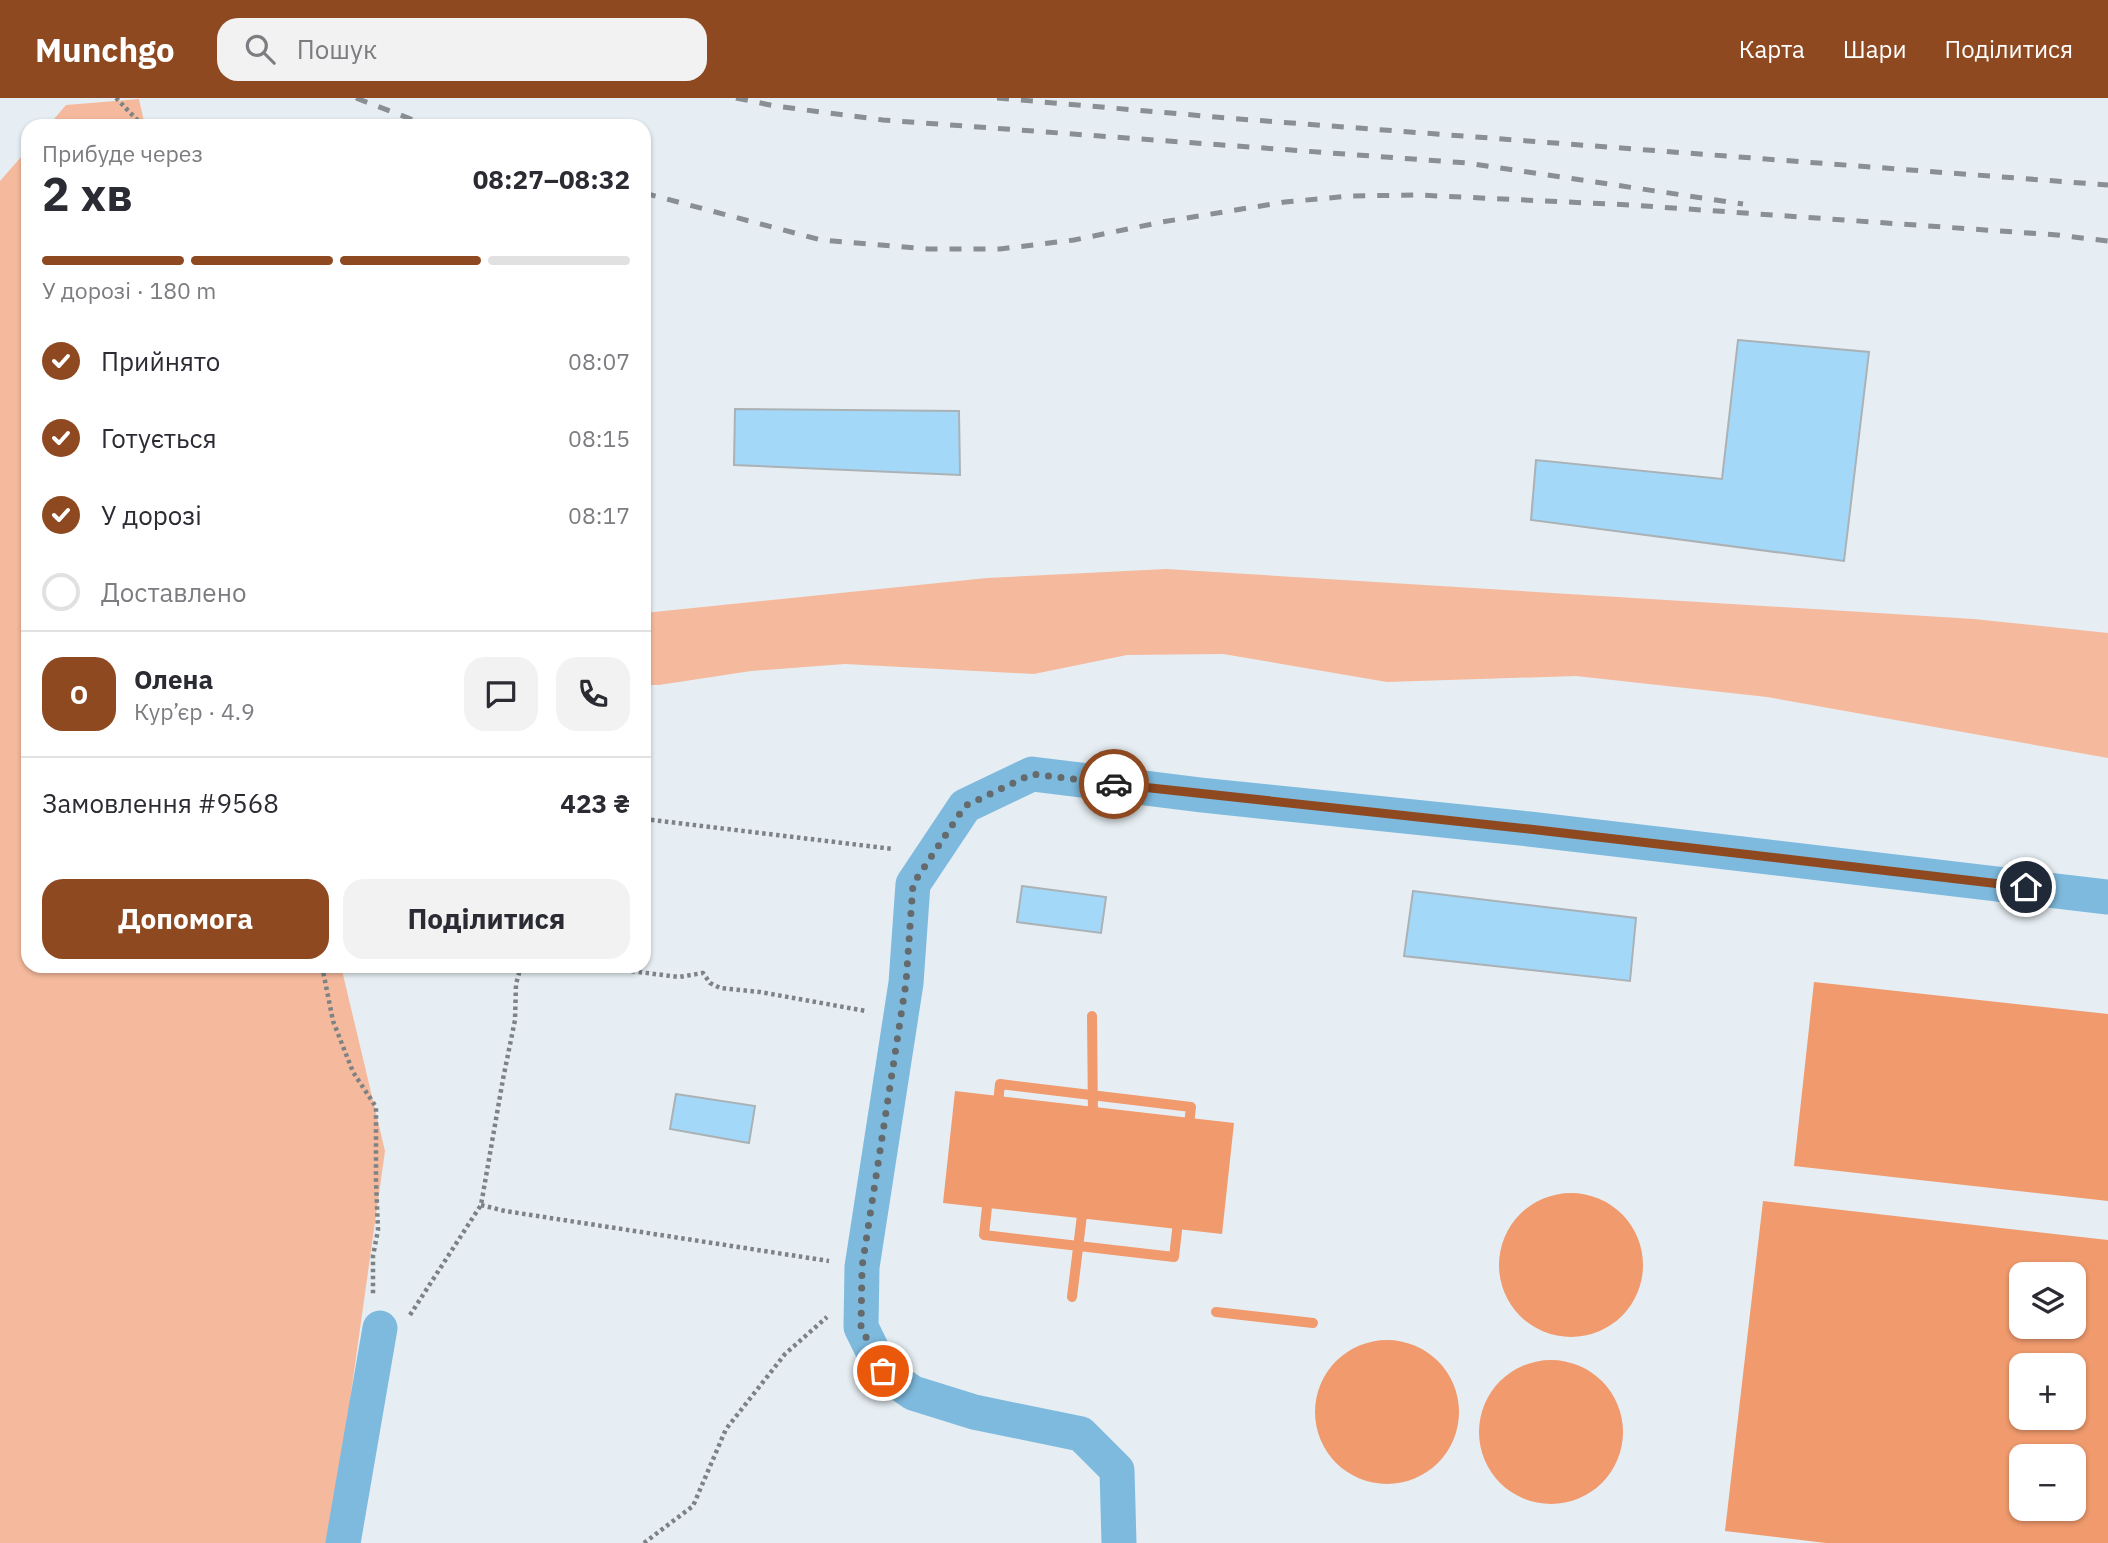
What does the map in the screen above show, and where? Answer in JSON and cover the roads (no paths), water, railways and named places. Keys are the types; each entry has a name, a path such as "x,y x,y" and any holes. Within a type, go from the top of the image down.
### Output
{"lane":[{"path":"1119,1543 1117,1470 1082,1434 974,1412 913,1393 883,1371 861,1327 862,1277 906,983 913,884 965,806 1032,774 1201,795 1585,835 2108,897"},
{"path":"343,1543 395,1323"}],"waterway":[{"path":"1092,1016 1093,1118"},
{"path":"1000,1084 1191,1107 1174,1257 984,1235 1000,1084"},
{"path":"1072,1297 1083,1207"},
{"path":"1216,1312 1313,1323"}],"railway":[{"path":"356,98 411,119"},
{"path":"736,98 775,106 883,120 1467,163 1743,204"},
{"path":"997,98 2108,185"},
{"path":"651,195 821,240 928,249 1000,249 1074,240 1162,222 1285,202 1350,196 1418,195 1631,205 2057,235 2108,241"}]}
